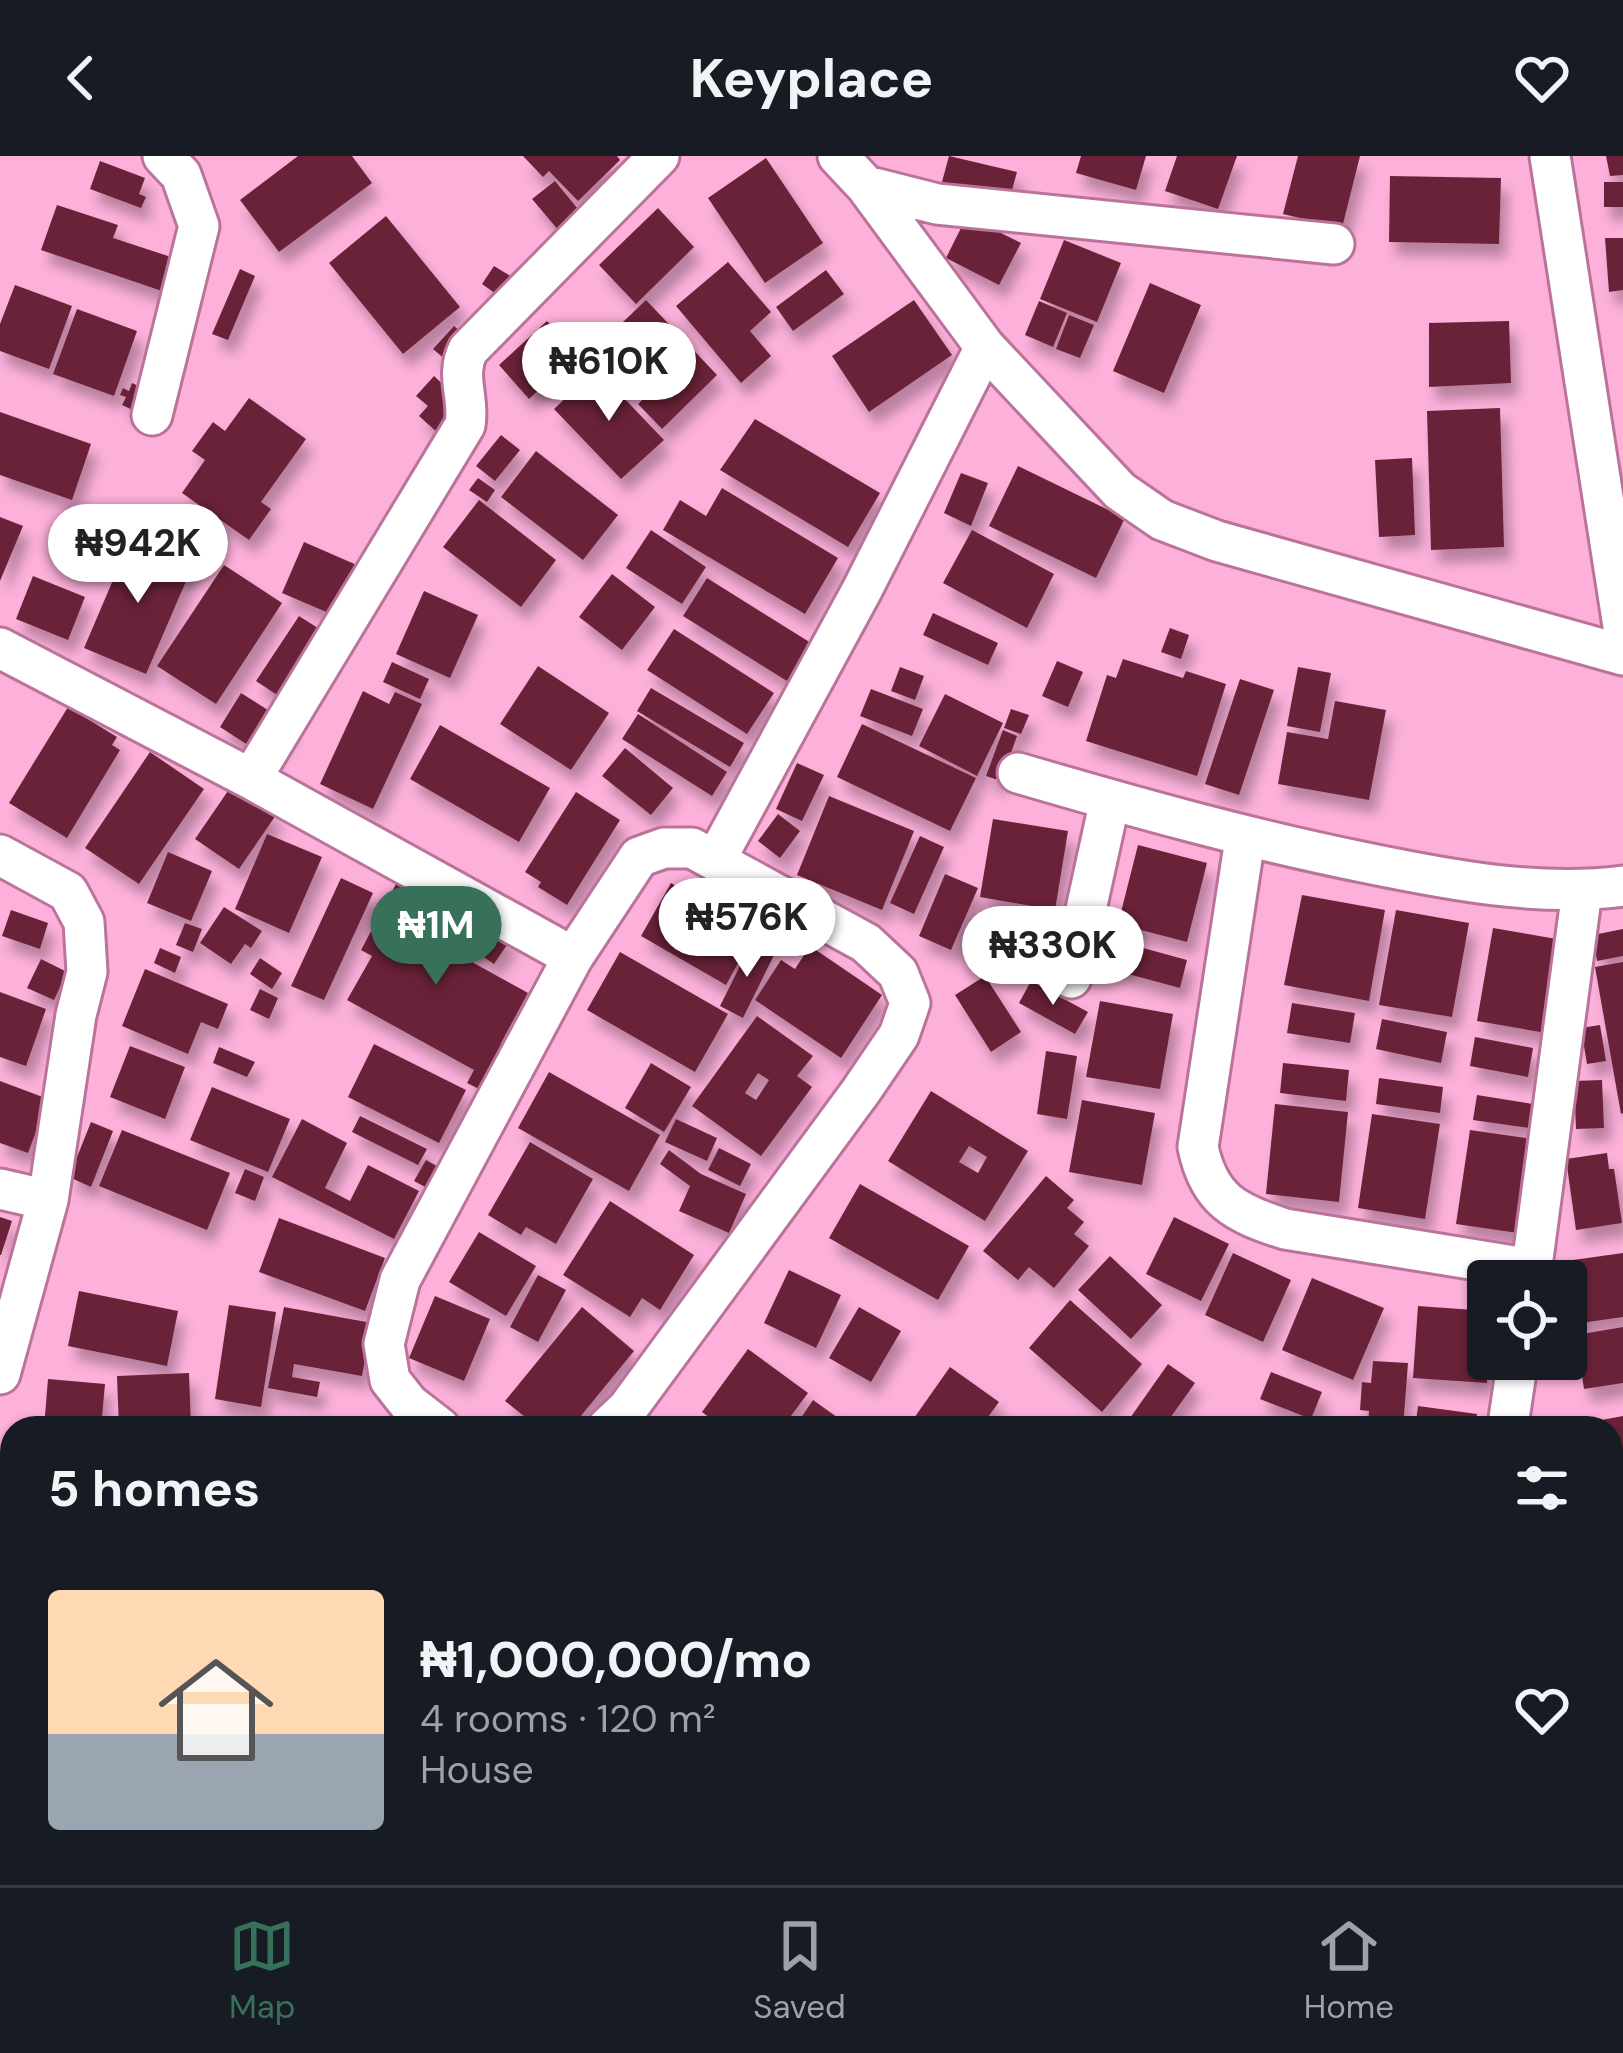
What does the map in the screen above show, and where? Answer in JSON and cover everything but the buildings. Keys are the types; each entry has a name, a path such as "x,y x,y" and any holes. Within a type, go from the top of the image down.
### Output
{"street":[{"path":"152,415 200,226 181,175 163,156"},
{"path":"251,779 458,440 467,416 460,374 468,350 659,156"},
{"path":"838,156 866,186 985,347 1120,491 1162,520 1217,541 1623,655"},
{"path":"1550,156 1623,626"},
{"path":"866,186 937,204 1334,244"},
{"path":"716,859 862,590 985,347"},
{"path":"0,648 251,779 573,957"},
{"path":"1018,773 1245,838 1448,880 1582,891 1623,886"},
{"path":"1071,978 1110,800"},
{"path":"1245,838 1198,1147 1204,1179 1248,1217 1285,1229 1467,1263"},
{"path":"424,1416 390,1380 383,1344 400,1280 573,957 639,856 664,848 692,848 866,943 898,973 910,1003 899,1035 861,1090 620,1416"},
{"path":"0,855 68,892 84,922 87,972 48,1200 0,1374"},
{"path":"1534,1260 1582,891"},
{"path":"0,1189 48,1200"},
{"path":"1509,1416 1515,1380"}]}
